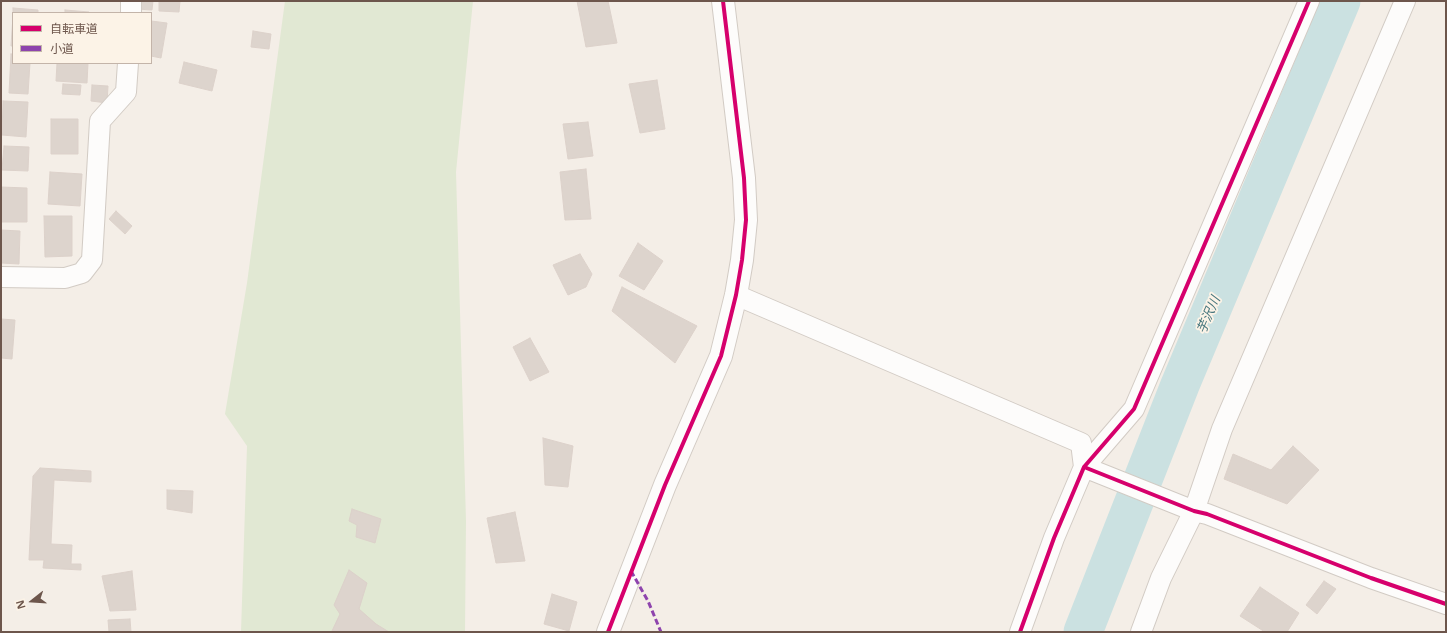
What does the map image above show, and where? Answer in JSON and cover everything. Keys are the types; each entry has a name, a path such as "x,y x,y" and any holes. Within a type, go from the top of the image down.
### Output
{"street":[{"path":"131,12 132,1"},
{"path":"608,632 665,485 721,356 736,295 742,260 745,213 739,129 723,1"},
{"path":"1020,632 1054,538 1084,467 1134,409 1309,1"},
{"path":"1141,632 1161,578 1194,511 1222,429 1405,1"},
{"path":"1,277 65,278 82,273 92,260 100,121 126,92 128,64"},
{"path":"736,295 1081,443 1084,467"},
{"path":"1084,467 1194,511 1207,514 1371,578 1446,604"}],"green space":[{"path":"285,1 473,1 456,172 466,521 465,632 241,632 247,446 225,414 247,283"}],"building":[{"path":"138,1 153,1 152,10 137,9"},
{"path":"159,1 180,1 179,12 159,11"},
{"path":"577,1 608,1 617,43 586,47"},
{"path":"13,8 38,10 38,12 13,12"},
{"path":"65,10 89,12 65,12"},
{"path":"152,21 167,23 161,58 152,56"},
{"path":"253,31 271,34 269,49 251,47"},
{"path":"12,54 12,64 30,64 28,94 9,93"},
{"path":"184,62 217,70 212,91 179,83"},
{"path":"57,64 88,64 87,83 56,81"},
{"path":"657,80 665,129 640,133 629,84"},
{"path":"63,84 81,85 80,95 62,94"},
{"path":"92,85 108,86 107,103 91,101"},
{"path":"3,101 28,102 26,137 2,135"},
{"path":"51,119 78,119 78,154 51,154"},
{"path":"588,122 593,156 568,159 563,124"},
{"path":"4,146 29,147 28,171 2,170"},
{"path":"586,169 591,219 565,220 560,172"},
{"path":"50,172 82,174 80,206 48,204"},
{"path":"1,187 27,188 27,222 1,222"},
{"path":"116,211 132,226 125,234 109,219"},
{"path":"44,216 72,216 72,256 45,257"},
{"path":"1,230 20,231 19,264 1,263"},
{"path":"638,243 663,261 644,290 619,276"},
{"path":"580,254 592,274 586,287 568,295 553,265"},
{"path":"622,287 697,326 675,363 612,311"},
{"path":"1,319 15,320 12,359 1,358"},
{"path":"530,338 549,372 530,381 513,347"},
{"path":"543,438 573,446 568,487 545,485"},
{"path":"1293,446 1319,470 1287,504 1224,479 1233,454 1271,470"},
{"path":"40,468 91,471 91,482 54,480 51,544 72,545 71,564 81,564 81,570 43,568 44,560 29,560 33,476"},
{"path":"167,490 193,491 192,513 167,509"},
{"path":"352,509 381,519 375,543 356,537 357,525 349,521"},
{"path":"515,512 525,561 496,563 487,518"},
{"path":"349,570 367,583 359,609 376,624 389,632 332,631 340,614 334,605"},
{"path":"132,571 136,610 110,611 102,576"},
{"path":"1324,581 1336,589 1317,614 1306,605"},
{"path":"1260,587 1299,613 1287,632 1265,632 1240,616"},
{"path":"552,594 577,602 569,631 544,624"},
{"path":"130,619 131,632 109,632 108,620"}],"waterway":[{"name":"芋沢川","path":"1083,632 1180,385 1341,1"}],"marked path":[{"path":"631,571 648,601 661,632"}],"cycle path":[{"path":"608,632 665,485 721,356 736,295 742,260 746,220 744,178 723,1"},
{"path":"1020,632 1054,538 1084,467 1134,409 1309,1"},
{"path":"1084,467 1194,511 1207,514 1371,578 1446,604"}]}
